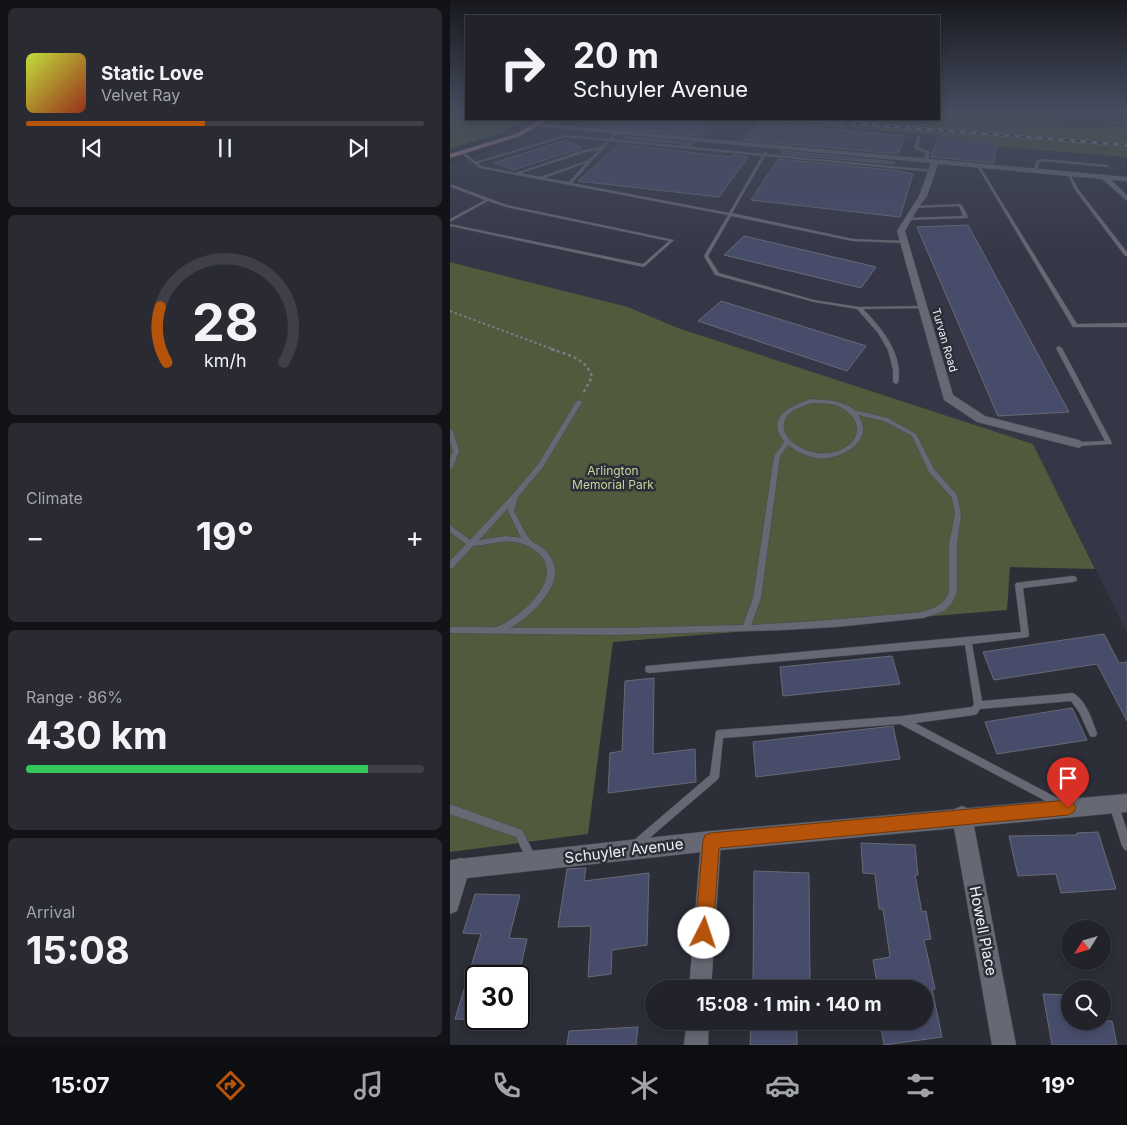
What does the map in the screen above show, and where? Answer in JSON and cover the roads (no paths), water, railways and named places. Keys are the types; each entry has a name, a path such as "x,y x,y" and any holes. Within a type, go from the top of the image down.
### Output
{"street":[{"path":"889,160 1127,178"},
{"name":"Turvan Road","path":"931,164 923,196 914,207 901,231 948,397 981,419 1079,444"},
{"path":"1104,177 1127,199"},
{"name":"Schuyler Avenue","path":"455,869 962,816 1120,803"},
{"name":"Howell Place","path":"962,816 1004,1045"},
{"path":"701,980 711,841"},
{"path":"450,904 455,869"},
{"path":"696,1045 697,1030"}],"lane":[{"path":"471,160 480,168 732,215 853,240 905,242"},
{"path":"475,163 485,160"},
{"path":"515,174 558,160"},
{"path":"761,160 732,215 706,256 717,274 814,301 859,308 923,307"},
{"path":"867,160 931,164 930,160"},
{"path":"1036,170 1037,162 1043,160 1107,166"},
{"path":"540,178 591,161"},
{"path":"569,184 591,161"},
{"path":"977,165 1075,326 1127,325"},
{"path":"1068,173 1076,189 1127,255"},
{"path":"450,223 644,266 672,240 506,206 452,186"},
{"path":"450,223 487,200"},
{"path":"908,219 966,217 960,205 914,207"},
{"path":"859,308 889,343 897,367 896,382"},
{"path":"1059,348 1110,443 1079,444"},
{"path":"450,630 746,628 923,615 941,609 949,601 953,592 953,544 958,514 955,497 932,470 914,435 886,419 852,412 838,404 825,401 799,404 788,410 782,418 780,428 782,437 787,443 801,452 815,455 841,452 855,444 861,432 861,423 852,412"},
{"path":"450,566 541,465 579,402"},
{"path":"450,431 456,451 450,467"},
{"path":"746,628 757,598 777,456 787,443"},
{"path":"515,496 512,511 527,542"},
{"path":"450,528 469,544 508,539 527,542 544,554 552,568 550,585 534,608 513,624 493,631"},
{"path":"649,669 1025,635 1019,586 1073,579"},
{"path":"628,851 714,777 719,734 901,720 974,711 978,705 968,641"},
{"path":"978,705 1073,697 1082,709 1093,733"},
{"path":"901,720 1068,808"},
{"path":"1120,803 1127,846"},
{"path":"450,809 519,833 533,862"}],"park label":[{"name":"Arlington Memorial Park","path":"613,478"}]}
